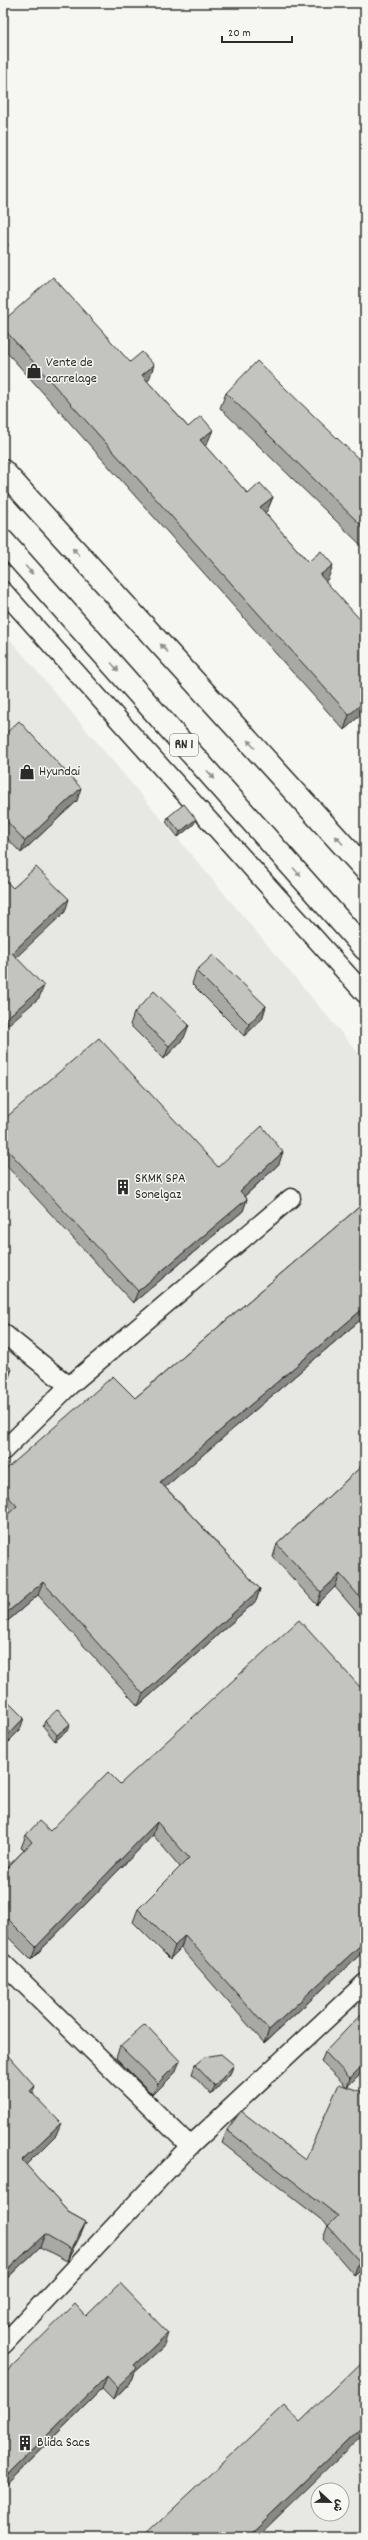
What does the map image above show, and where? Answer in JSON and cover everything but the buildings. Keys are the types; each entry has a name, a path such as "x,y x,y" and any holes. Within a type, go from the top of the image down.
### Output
{"highway":[{"path":"3,471 365,869"},
{"name":"RN 1","path":"3,540 365,949"}],"street":[{"path":"3,591 365,994"},
{"path":"3,1451 70,1386 291,1198"},
{"path":"3,1333 70,1386"},
{"path":"3,1963 190,2146"},
{"path":"3,2345 190,2146 365,1983"}],"shaded area":[{"path":"3,631 365,1061 365,2537 3,2537"}],"place":[{"name":"Vente de carrelage","path":"34,371"},
{"name":"Hyundai","path":"27,772"},
{"name":"SKMK SPA Sonelgaz","path":"123,1187"},
{"name":"Blida Sacs","path":"25,2443"}]}
